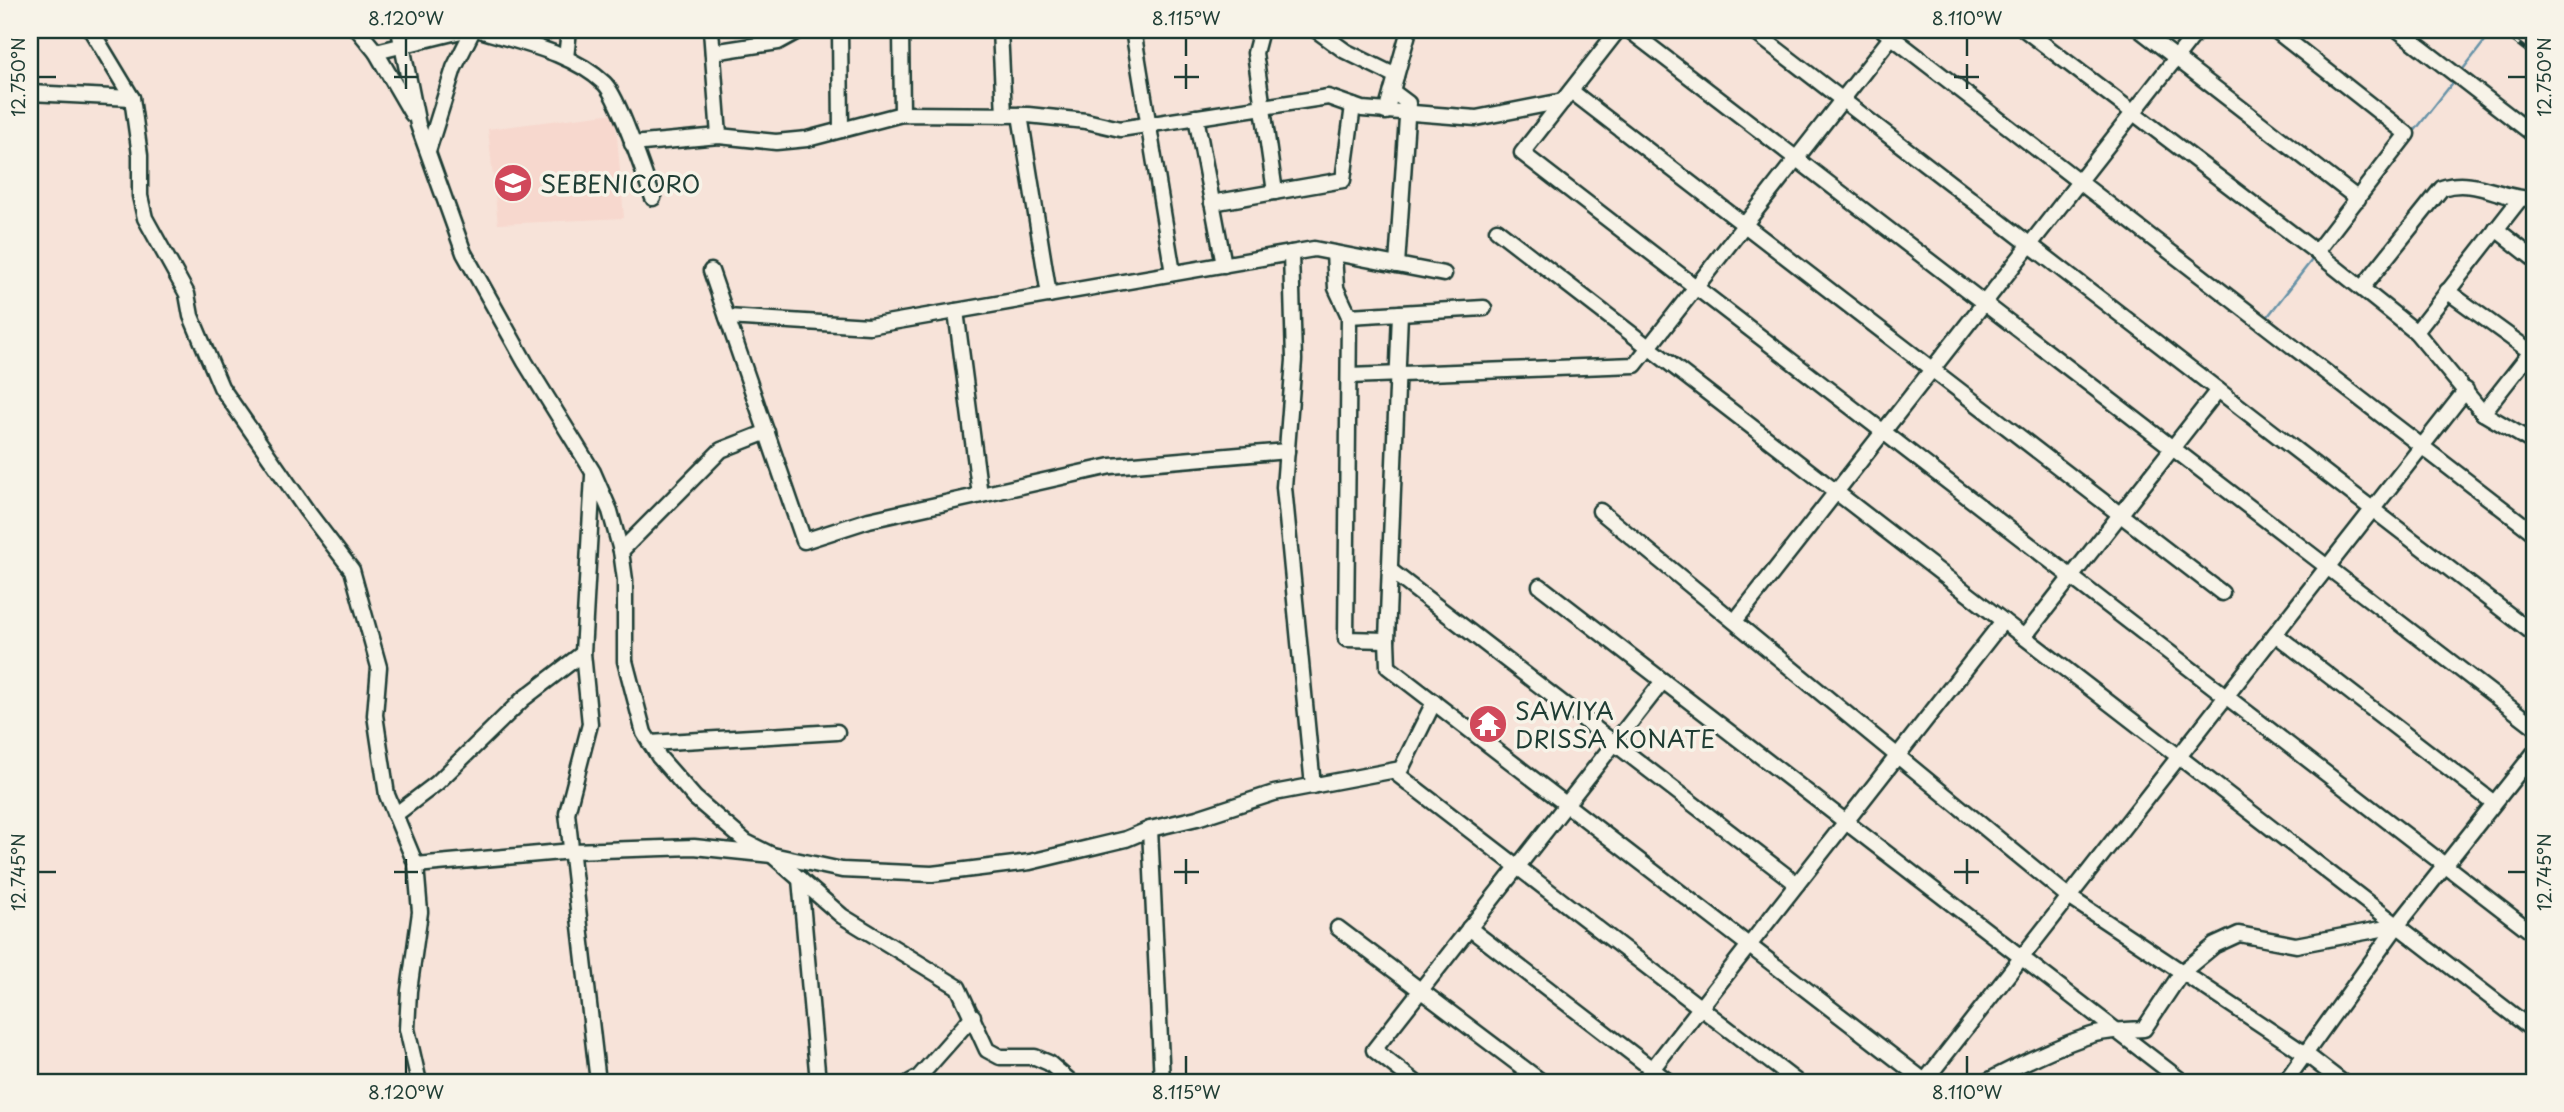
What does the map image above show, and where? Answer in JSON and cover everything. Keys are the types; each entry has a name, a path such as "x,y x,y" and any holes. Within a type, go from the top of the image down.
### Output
{"street":[{"path":"91,30 132,98 140,155 140,196 145,218 187,294 191,316 221,387 307,511 352,570 379,667 375,715 387,794 416,865 421,912 409,991 407,1029 419,1082"},
{"path":"358,30 376,52 418,125 464,253 525,362 593,471 610,511 621,551 625,580 625,661 644,733 659,757 695,798 746,842 772,855 842,916 958,987 987,1050 1000,1057 1035,1057 1049,1063 1072,1082"},
{"path":"399,30 418,125"},
{"path":"376,52 466,30"},
{"path":"428,150 454,68 473,30"},
{"path":"480,30 566,58 605,84 653,198"},
{"path":"566,58 569,30"},
{"path":"712,30 719,136"},
{"path":"713,52 778,41 800,30"},
{"path":"840,30 841,130"},
{"path":"901,30 902,114"},
{"path":"1000,30 1004,115"},
{"path":"1133,30 1173,274"},
{"path":"1261,30 1255,53 1275,192"},
{"path":"1316,30 1345,51 1396,76"},
{"path":"1386,112 1409,30"},
{"path":"1616,30 1522,153 2534,934"},
{"path":"1629,30 2326,569 2534,726"},
{"path":"1752,30 2534,634"},
{"path":"2025,30 2362,288 2416,332 2483,413 2534,443"},
{"path":"2140,30 2358,199"},
{"path":"1735,621 2197,30"},
{"path":"2275,30 2407,134 2316,252"},
{"path":"2398,30 2534,135"},
{"path":"1349,376 1634,365 1842,100 1890,32 2534,533"},
{"path":"1392,91 1408,103 1397,265"},
{"path":"30,93 132,98"},
{"path":"632,144 719,136 776,142 807,139 902,114 1020,115 1086,121 1120,129 1328,97 1353,106 1386,112 1476,118 1567,96 1744,225 2222,593"},
{"path":"1212,202 1343,180 1353,106"},
{"path":"1020,115 1049,295"},
{"path":"1196,117 1224,265"},
{"path":"2362,288 2442,188 2450,185 2476,185 2527,199"},
{"path":"2416,332 2496,229 2527,199"},
{"path":"2496,229 2534,259"},
{"path":"1497,230 2534,1031"},
{"path":"727,317 869,326 1314,249 1444,274"},
{"path":"1291,253 1294,360 1284,487 1313,786"},
{"path":"1334,253 1336,288 1349,316 1346,639 1387,640"},
{"path":"711,271 804,541 869,520 1111,466 1287,451"},
{"path":"2447,291 2533,350 2483,413"},
{"path":"1349,316 1484,308"},
{"path":"956,311 980,495"},
{"path":"1400,313 1388,667 1925,1082 2466,390"},
{"path":"2024,637 2218,390"},
{"path":"621,551 722,450 766,432"},
{"path":"593,471 583,653 590,723 568,813 598,1082"},
{"path":"1600,511 2069,897 2307,1055 2342,1082"},
{"path":"1391,571 1797,884"},
{"path":"1540,586 2183,1082"},
{"path":"1642,1082 2003,621"},
{"path":"2275,634 2494,803"},
{"path":"395,815 437,783 523,699 583,653"},
{"path":"1416,1082 1374,1050 1663,681"},
{"path":"416,865 572,851 694,847 772,855 842,870 932,874 1030,862 1126,839 1150,829 1197,818 1274,793 1401,769 1434,702"},
{"path":"650,743 837,732"},
{"path":"2285,1082 2398,926 2534,753"},
{"path":"1393,771 1797,1082"},
{"path":"1150,829 1162,1082"},
{"path":"800,879 818,1082"},
{"path":"1986,1082 2094,1035 2115,1030 2144,1029 2182,972 2215,945 2239,934 2297,945 2398,926"},
{"path":"1338,928 1542,1082"},
{"path":"1469,928 1669,1082"},
{"path":"910,1082 919,1077 973,1016"}],"shaded area":[{"path":"615,113 624,218 498,224 488,129"}],"waterway":[{"path":"2460,73 2491,33"},
{"path":"2413,133 2454,81"},
{"path":"2265,320 2315,256"}],"railway":[{"path":"2500,30 2534,56"}],"place":[{"name":"SEBENICORO","path":"513,183"},
{"name":"SAWIYA DRISSA KONATE","path":"1488,724"}]}
